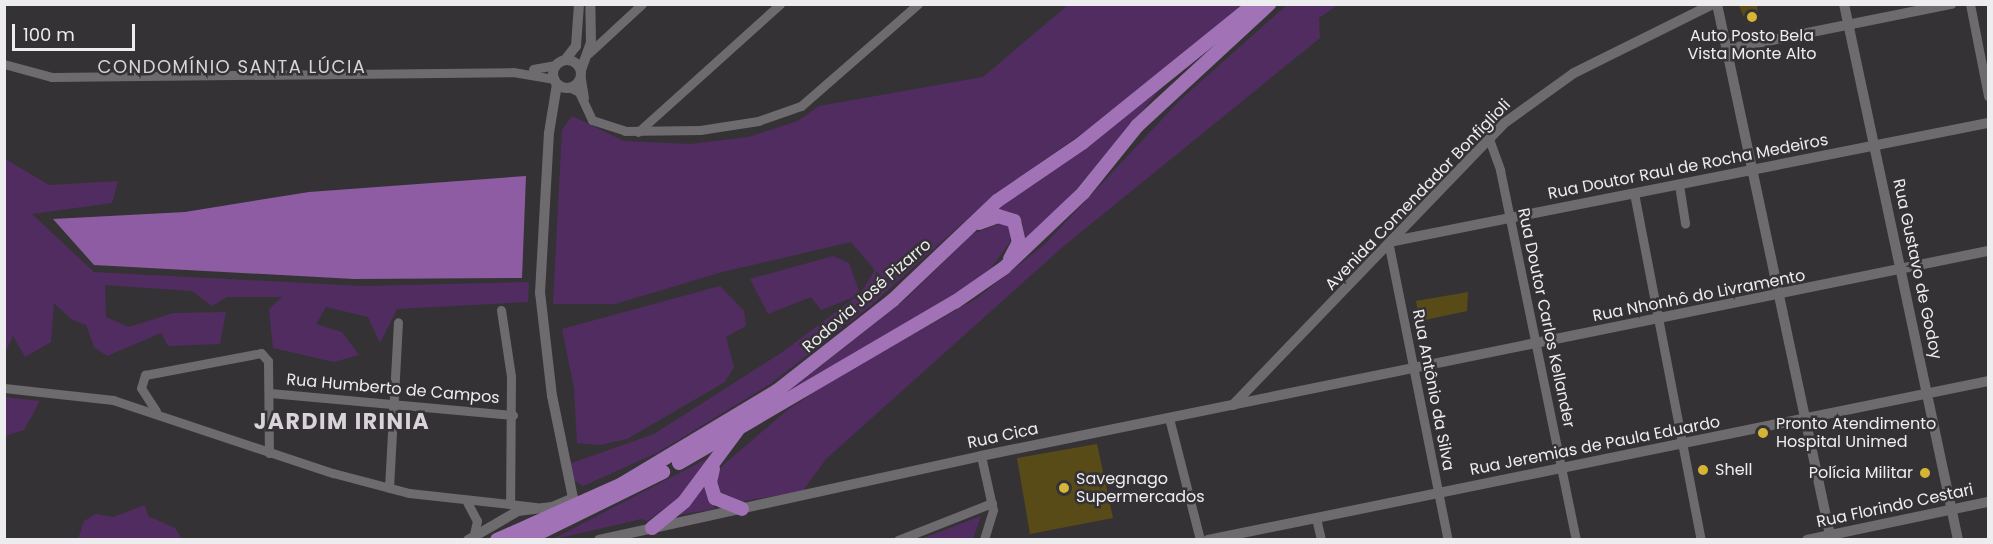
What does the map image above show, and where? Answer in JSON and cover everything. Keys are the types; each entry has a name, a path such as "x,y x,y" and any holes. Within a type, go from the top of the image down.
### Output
{"main road":[{"name":"Rodovia José Pizarro","path":"497,540 597,497 754,406 847,338 1004,196 1082,143 1254,4"},
{"name":"Rodovia José Pizarro","path":"525,540 618,497 745,426 955,302 1004,268 1083,193 1137,126 1269,4"},
{"path":"961,235 993,217 1014,220 1019,242 1004,268"},
{"path":"573,498 653,462 754,406"},
{"path":"646,533 684,502 745,426"},
{"path":"715,464 710,482 715,498 742,509"}],"street":[{"path":"562,85 560,63 576,46 579,4"},
{"path":"4,388 113,400 156,411 269,453 389,488 511,509 538,507 573,498 541,320 544,199 554,98 562,85 581,74 588,53 590,4"},
{"path":"588,53 642,4"},
{"path":"638,132 780,4"},
{"path":"513,72 579,92 592,120 638,132 730,126 801,106 918,4"},
{"path":"1715,4 1728,50 1831,537"},
{"name":"Avenida Comendador Bonfiglioli","path":"1232,405 1489,139 1526,105 1574,73 1715,4"},
{"name":"Rua Gustavo de Godoy","path":"1844,4 1929,393 1950,510 1958,540"},
{"path":"1728,50 1952,4"},
{"path":"1970,4 1989,96"},
{"path":"4,64 52,77 513,72 575,62 581,74 584,103"},
{"name":"Rua Doutor Raul de Rocha Medeiros","path":"1391,243 1989,123"},
{"name":"Rua Doutor Carlos Kellander","path":"1489,139 1510,218 1576,540"},
{"path":"1679,184 1685,224"},
{"path":"1634,193 1701,540"},
{"name":"Rua Antônio da Silva","path":"1391,243 1448,540"},
{"name":"Rua Nhonhô do Livramento","path":"1415,368 1989,250"},
{"path":"501,310 513,415 511,509"},
{"path":"389,488 398,322"},
{"path":"156,411 140,382 146,375 254,352 265,356 270,393 269,453"},
{"name":"Rua Cica","path":"599,540 646,533 742,509 981,456 1415,368"},
{"path":"1247,402 1246,396 1265,372"},
{"name":"Rua Jeremias de Paula Eduardo","path":"1208,540 1989,381"},
{"name":"Rua Humberto de Campos","path":"270,393 513,415"},
{"path":"1169,418 1200,540"},
{"path":"981,456 992,503 984,540"},
{"path":"467,502 477,520 470,539"},
{"name":"Rua Florindo Cestari","path":"1807,540 1831,537 1989,502"},
{"path":"898,540 992,503"},
{"path":"470,539 511,509"},
{"path":"1316,518 1321,540"}],"shaded area":[{"path":"1068,5 1246,5 1120,107 995,194 869,307 770,384 657,453 583,486 573,480 569,464 654,434 784,351 857,296 821,310 811,297 768,314 750,279 833,256 849,263 860,294 875,270 851,242 722,272 615,304 553,304 562,130 572,116 624,141 690,144 748,137 798,121 819,106 983,77"},
{"path":"1287,5 1338,5 1319,18 1320,38 1065,245 826,459 802,492 730,503 719,494 716,482 721,467 786,411 839,376 976,299 1045,244 1180,100"},
{"path":"1163,86 1055,214 1026,242 1021,217 996,209"},
{"path":"5,159 49,185 118,181 112,203 32,214 94,272 362,286 529,282 528,302 397,309 380,343 368,317 326,307 316,324 342,332 359,355 334,362 273,348 269,309 282,297 227,297 212,306 192,291 105,285 106,317 129,327 173,313 226,312 220,344 168,346 161,333 107,356 94,347 86,325 71,319 54,303 51,342 25,357 13,336 5,353"},
{"path":"526,176 522,278 354,279 94,265 53,219 185,212 309,192"},
{"path":"1002,223 1010,228 1010,242 991,268 948,300 779,399 907,298 972,234"},
{"path":"720,286 744,311 746,326 726,337 734,367 725,382 627,439 600,445 577,443 574,388 562,329"},
{"path":"5,397 40,401 24,430 5,436"},
{"path":"714,455 676,500 647,521 641,519 551,540"},
{"path":"703,486 715,509 678,515"},
{"path":"145,505 148,516 175,528 182,539 78,539 84,521 96,514 113,517"},
{"path":"981,516 973,539 921,539"}],"building":[{"name":"Auto Posto Bela Vista Monte Alto","path":"1738,4 1757,4 1758,21 1747,24"},
{"path":"1468,292 1467,311 1420,321 1416,301"},
{"name":"Savegnago Supermercados","path":"1097,444 1113,518 1030,534 1017,458"}],"place":[{"name":"Auto Posto Bela Vista Monte Alto","path":"1752,17"},
{"name":"Pronto Atendimento Hospital Unimed","path":"1763,433"},
{"name":"Shell","path":"1703,470"},
{"name":"Polícia Militar","path":"1925,473"},
{"name":"Savegnago Supermercados","path":"1064,488"}],"district":[{"name":"CONDOMÍNIO SANTA LÚCIA","path":"232,67"},
{"name":"JARDIM IRINIA","path":"342,422"}]}
